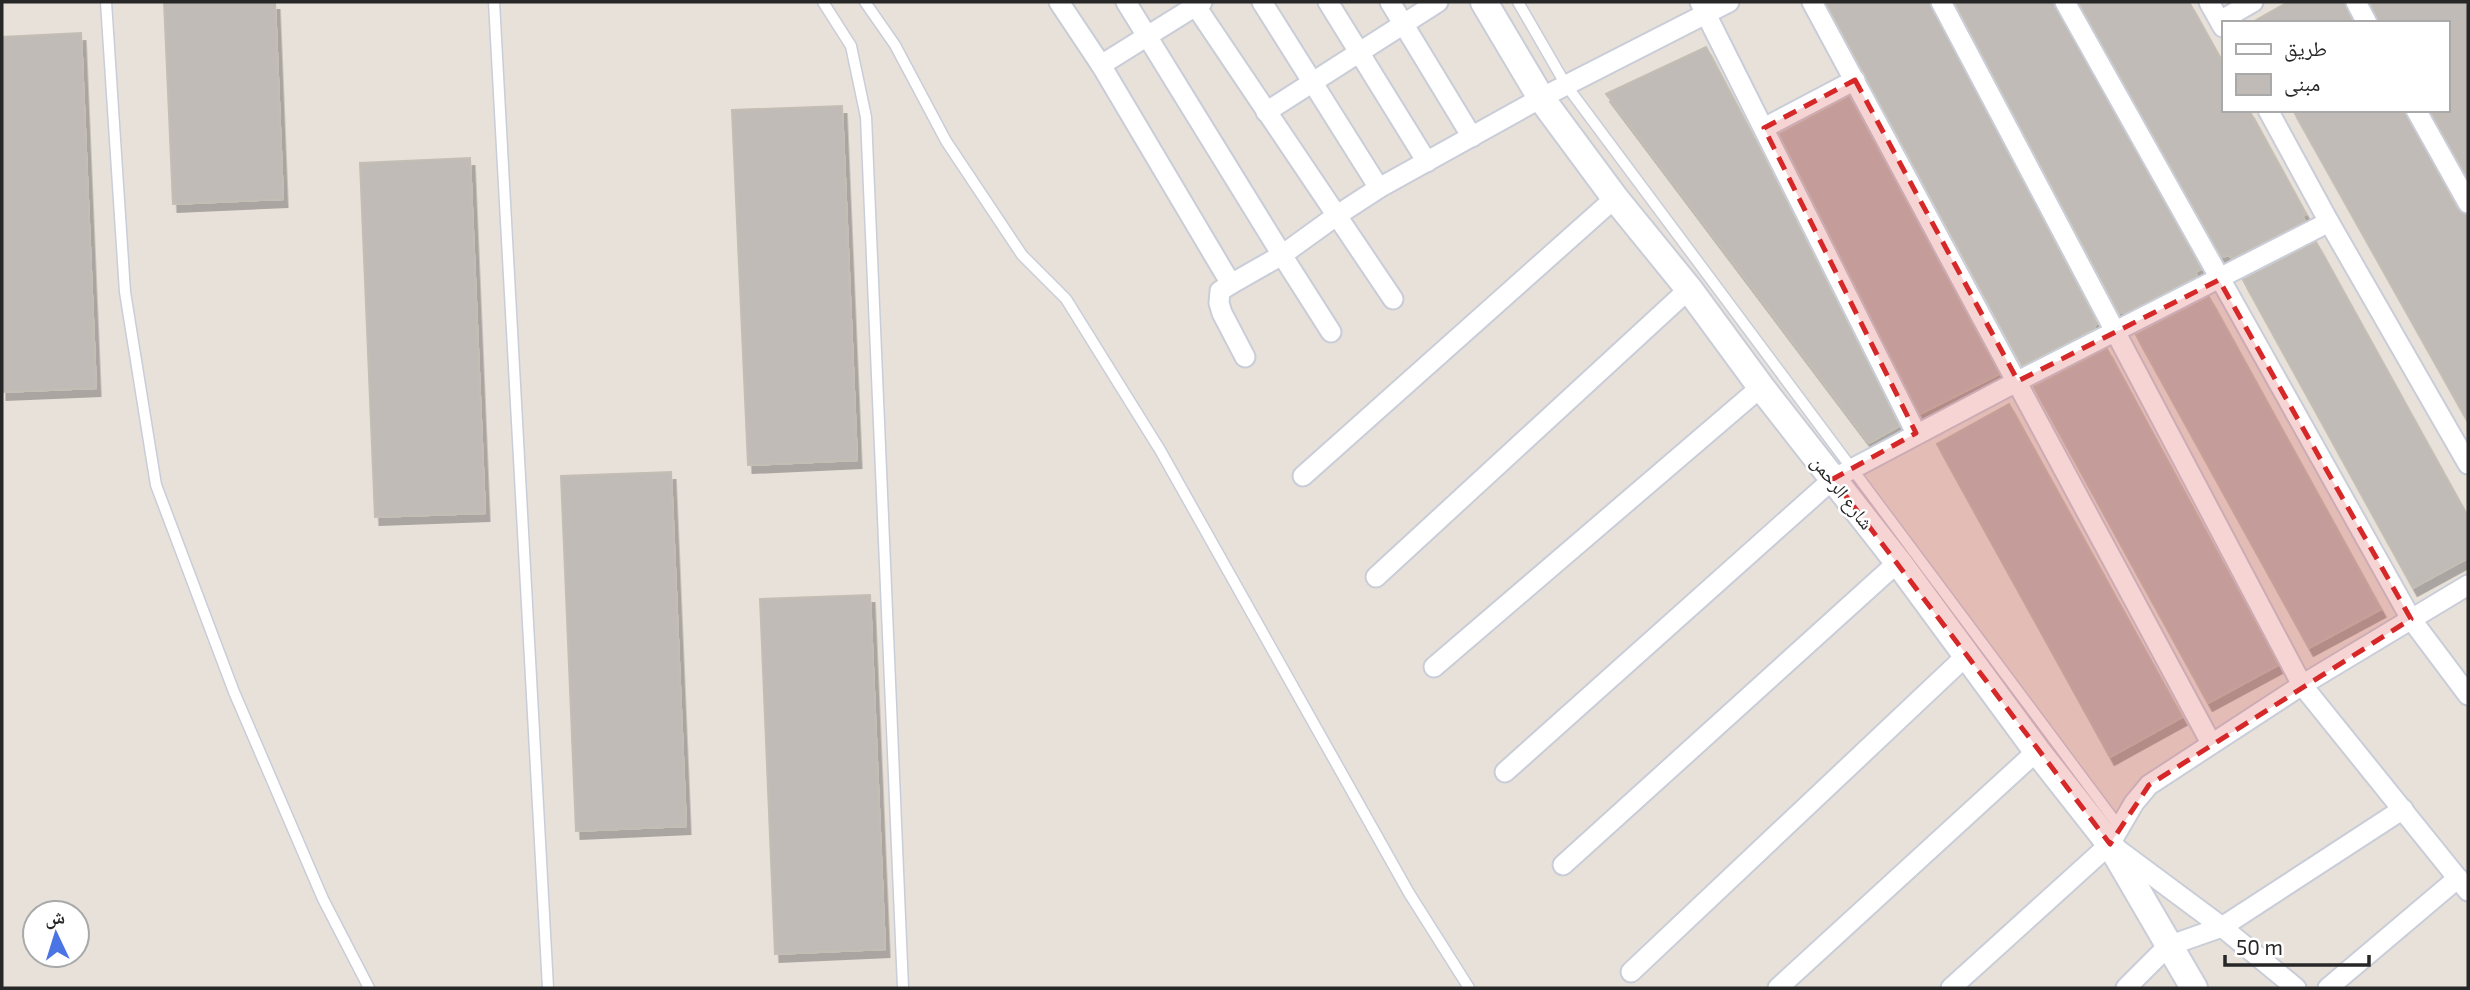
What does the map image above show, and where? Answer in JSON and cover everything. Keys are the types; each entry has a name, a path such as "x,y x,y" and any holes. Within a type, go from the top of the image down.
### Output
{"street":[{"path":"1059,2 1101,65 1231,285"},
{"path":"1126,2 1331,332"},
{"path":"1262,2 1380,188"},
{"path":"1328,2 1427,162"},
{"path":"1390,2 1472,137"},
{"path":"1266,112 1438,2"},
{"name":"شارع الرحمن","path":"1484,2 1541,98 1615,198 1689,289 1760,387 1843,474 1898,562 2037,751 2115,836 2168,946 2194,988"},
{"path":"1245,357 1219,303 1220,291 1282,255 1380,188 1703,7 1729,2"},
{"path":"1812,2 2018,380 2211,743"},
{"path":"1941,2 2302,685 2463,885 2328,988"},
{"path":"2065,2 2411,619 2468,695"},
{"path":"2209,2 2221,24"},
{"path":"2225,21 2253,2"},
{"path":"2356,2 2366,21"},
{"path":"1101,65 1197,3 1266,112 1393,299"},
{"path":"1703,7 1916,433"},
{"path":"1764,128 1855,80"},
{"path":"2269,112 2468,464"},
{"path":"2417,112 2468,202"},
{"path":"1303,476 1615,198"},
{"path":"1505,772 1843,474 2018,380 2329,222"},
{"path":"1376,577 1689,289"},
{"path":"1434,667 1760,387"},
{"path":"1563,865 1898,562"},
{"path":"1951,988 2115,836 2130,809 2149,785 2302,685 2468,585"},
{"path":"1631,972 1967,655"},
{"path":"1778,988 2037,751"},
{"path":"2126,988 2168,946 2222,927 2403,809"},
{"path":"2115,836 2296,988"}],"lane":[{"path":"106,2 125,292 156,485 234,692 323,899 369,988"},
{"path":"494,2 548,988"},
{"path":"823,2 851,46 866,117 903,988"},
{"path":"865,2 895,45 946,141 1022,255 1066,299 1153,439 1409,893 1469,988"},
{"path":"1518,2 1566,85 1843,474 2115,836"}],"highlighted area":[{"path":"1855,80 2018,381 2219,280 2411,619 2149,785 2110,844 1833,479 1916,433 1764,128"}],"building":[{"path":"164,2 275,2 283,199 173,204"},
{"path":"1826,2 1929,2 2097,324 2095,328 2022,365"},
{"path":"1955,2 2053,2 2201,269 2195,272 2197,276 2124,313 2119,312"},
{"path":"2079,2 2189,2 2222,61 2222,112 2250,112 2306,214 2302,216 2305,221 2231,258 2229,255 2222,257"},
{"path":"2288,2 2344,2 2352,21 2255,21"},
{"path":"2370,2 2468,2 2468,178 2431,112 2449,112 2449,21 2378,21"},
{"path":"81,33 96,388 2,392 2,37"},
{"path":"1706,47 1899,426 1869,443 1606,94"},
{"path":"1849,97 1999,374 1920,414 1780,134"},
{"path":"842,106 857,460 748,465 732,110"},
{"path":"2294,112 2405,112 2457,209 2468,215 2468,422"},
{"path":"470,158 485,513 375,517 360,163"},
{"path":"2316,242 2468,517 2468,558 2413,588 2243,280"},
{"path":"2209,297 2381,609 2309,648 2136,335"},
{"path":"2107,349 2278,665 2208,703 2034,387"},
{"path":"2009,404 2182,717 2110,757 1937,444"},
{"path":"671,472 686,826 576,831 561,476"},
{"path":"870,595 885,949 775,954 760,599"}]}
